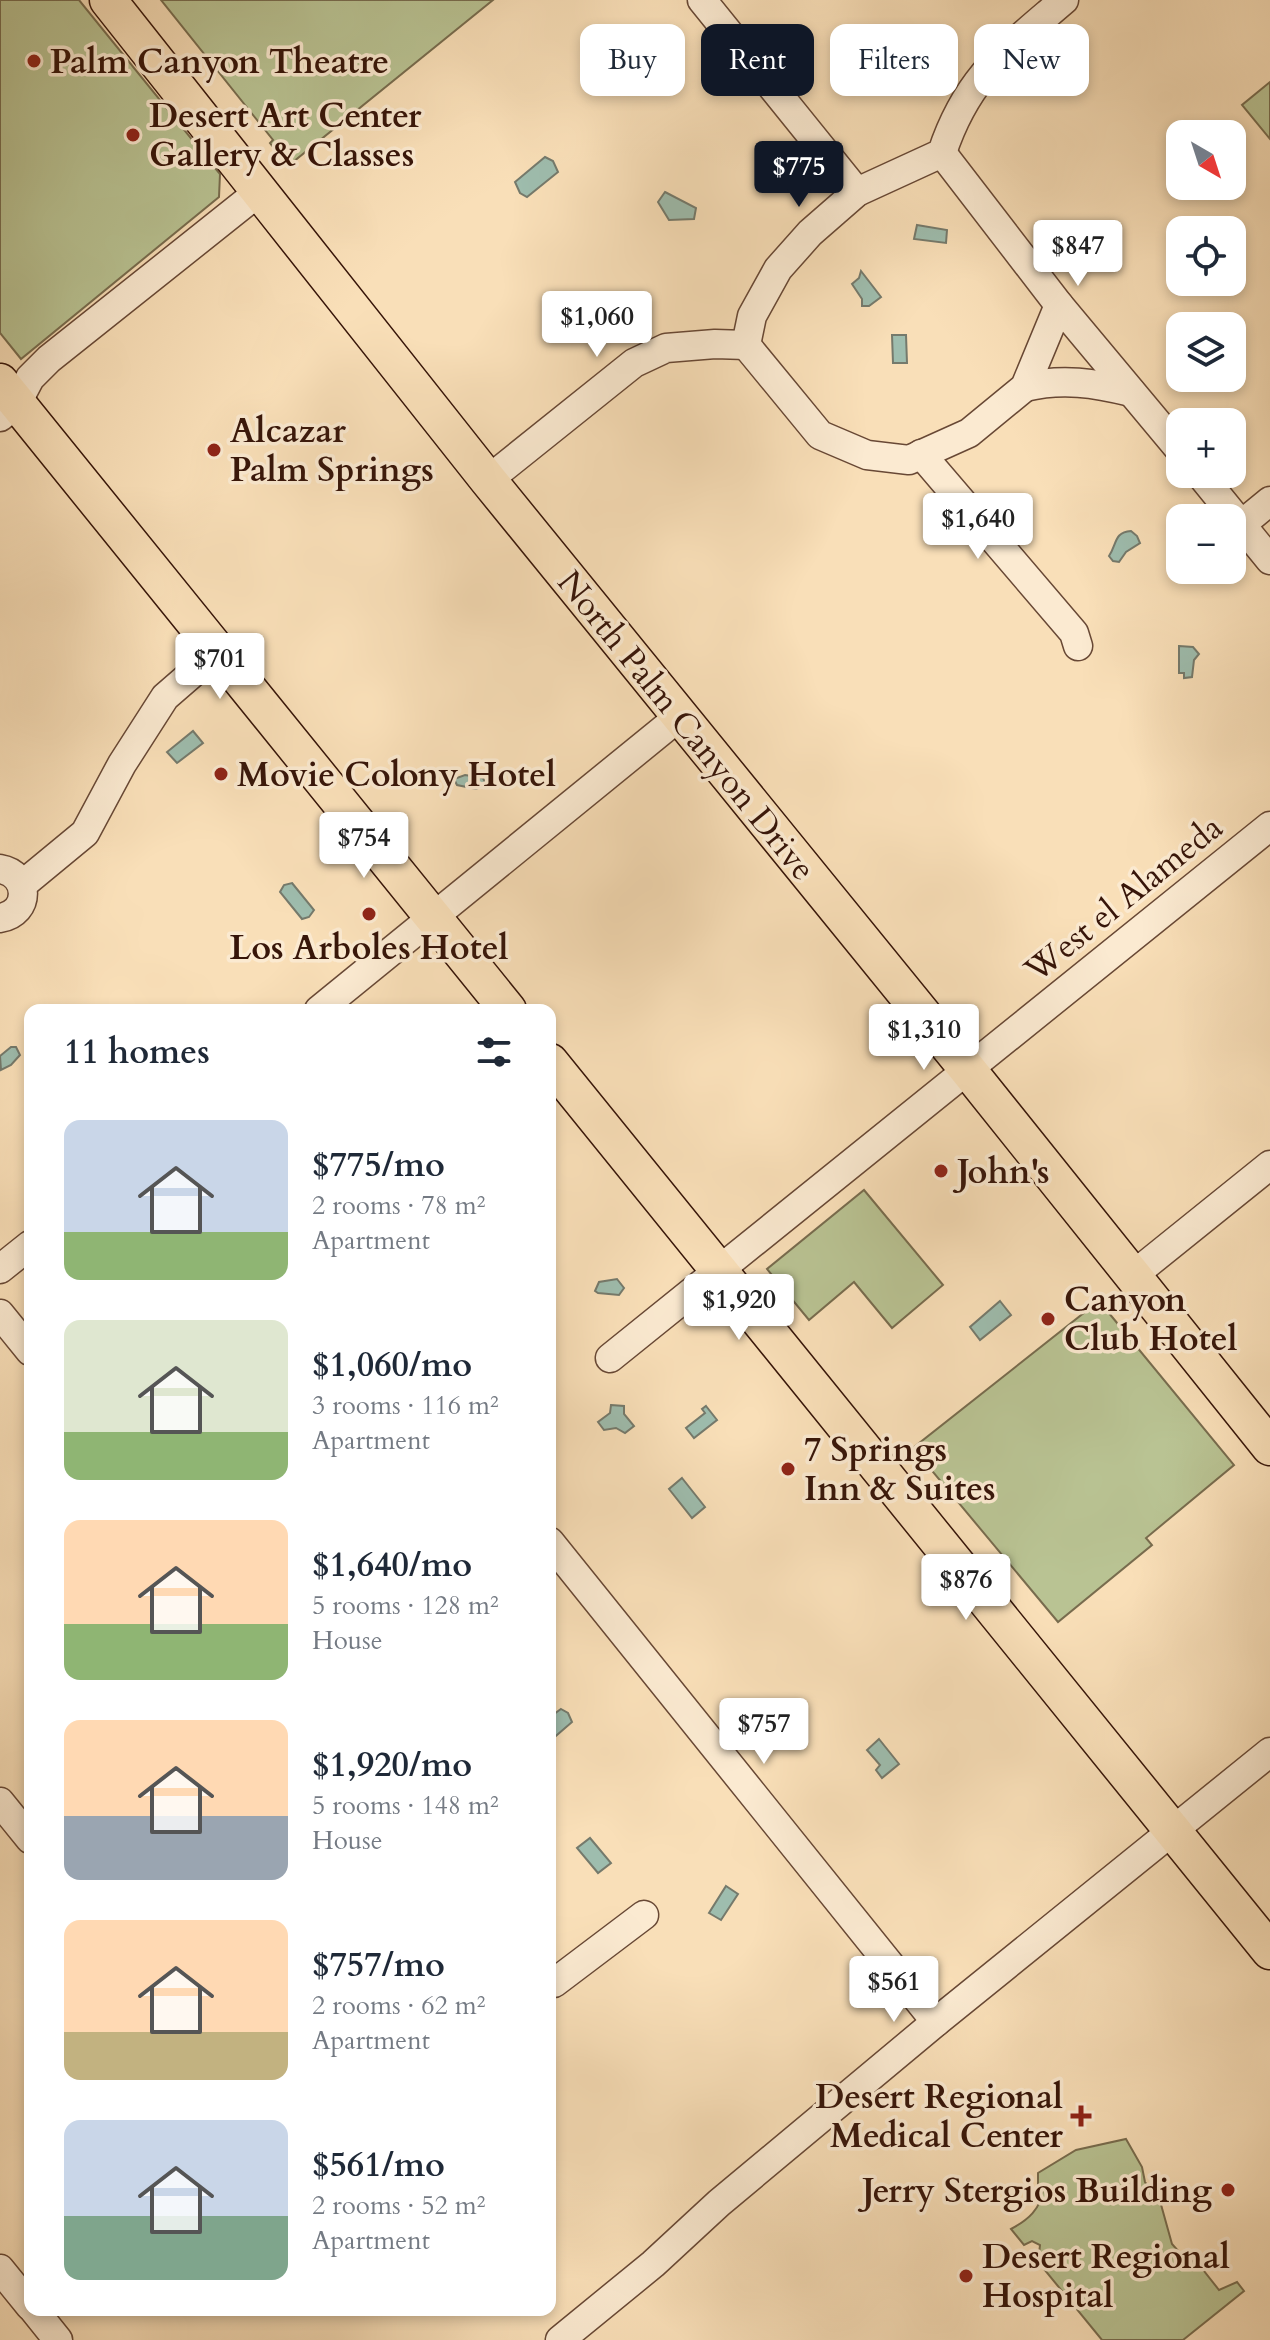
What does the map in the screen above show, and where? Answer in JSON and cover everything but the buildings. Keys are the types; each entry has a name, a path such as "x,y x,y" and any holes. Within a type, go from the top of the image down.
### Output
{"main road":[{"name":"North Palm Canyon Drive","path":"108,0 488,480 1270,1447"},
{"path":"6,400 218,651 503,1004"},
{"path":"556,1069 1270,1951"}],"street":[{"path":"702,0 857,192"},
{"path":"746,345 752,316 778,269 810,233 857,192 942,153 964,100 995,59 1064,0"},
{"path":"942,153 1059,305 1166,433"},
{"path":"6,400 49,359 260,191"},
{"path":"1025,387 1059,305"},
{"path":"488,480 634,363 666,348 746,345 820,435 867,455 909,460 969,433 1025,387 1089,382 1131,392"},
{"path":"921,454 1074,633 1078,646"},
{"path":"1212,488 1225,504"},
{"path":"1246,521 1270,501"},
{"path":"1246,529 1270,560"},
{"path":"0,918 13,914 23,901 11,877 85,833 122,764 165,697 218,651"},
{"path":"326,1004 680,716"},
{"name":"West el Alameda","path":"610,1358 1270,826"},
{"path":"1131,1277 1270,1165"},
{"path":"0,1269 24,1250"},
{"path":"0,1314 24,1344"},
{"path":"556,1549 936,2022"},
{"path":"560,2340 936,2022 1270,1752"},
{"path":"0,1802 24,1832"},
{"path":"556,1981 644,1915"},
{"path":"0,2269 24,2298"},
{"path":"38,2316 58,2340"}],"green space":[{"path":"0,0 79,0 220,174 219,197 21,359 0,333"},
{"path":"161,0 493,0 288,166 270,143 273,140"},
{"path":"1270,82 1270,139 1242,105"},
{"path":"864,1190 943,1285 892,1328 854,1282 809,1320 767,1269"},
{"path":"1099,1301 1234,1465 1146,1538 1152,1545 1058,1622 913,1448"},
{"path":"1126,2139 1142,2167 1145,2182 1160,2201 1172,2244 1200,2266 1219,2290 1237,2282 1244,2291 1183,2340 1102,2340 1035,2258 1040,2245 1032,2241 1024,2245 1011,2229 1028,2218 1040,2202 1043,2189 1038,2189 1038,2173 1076,2150"}],"shaded area":[{"path":"545,157 553,161 558,172 527,197 520,193 515,182"},
{"path":"665,192 696,208 694,219 669,220 658,202"},
{"path":"917,225 947,230 946,243 914,239"},
{"path":"861,271 881,297 869,306 862,306 862,299 852,284"},
{"path":"892,335 906,335 907,363 893,363"},
{"path":"1131,531 1140,543 1126,552 1119,562 1113,561 1109,556 1117,539"},
{"path":"1179,646 1193,647 1199,654 1194,660 1192,677 1184,678 1184,673 1179,673"},
{"path":"193,731 203,743 177,763 167,752"},
{"path":"465,775 483,778 486,785 476,789 457,785 454,779"},
{"path":"292,883 314,910 309,917 302,919 280,892 284,885"},
{"path":"11,1047 16,1047 20,1055 1,1070 0,1056"},
{"path":"617,1279 624,1288 619,1295 595,1291 599,1282"},
{"path":"1000,1301 1011,1315 980,1340 970,1327"},
{"path":"611,1405 624,1406 624,1414 634,1426 625,1433 616,1428 604,1430 598,1422 610,1413"},
{"path":"706,1406 717,1420 694,1438 686,1428 705,1413 702,1409"},
{"path":"682,1478 705,1507 692,1518 669,1489"},
{"path":"561,1709 568,1713 572,1722 556,1736 556,1713"},
{"path":"879,1739 899,1764 882,1778 876,1770 880,1765 867,1750"},
{"path":"590,1838 611,1863 598,1873 577,1848"},
{"path":"726,1886 738,1894 721,1920 709,1913"}],"place":[{"name":"Palm Canyon Theatre","path":"34,61"},
{"name":"Desert Art Center Gallery & Classes","path":"133,135"},
{"name":"Alcazar Palm Springs","path":"214,450"},
{"name":"Movie Colony Hotel","path":"221,774"},
{"name":"Los Arboles Hotel","path":"369,914"},
{"name":"John's","path":"941,1171"},
{"name":"Canyon Club Hotel","path":"1048,1319"},
{"name":"7 Springs Inn & Suites","path":"788,1469"},
{"name":"Desert Regional Medical Center","path":"1081,2116"},
{"name":"Jerry Stergios Building","path":"1228,2190"},
{"name":"Desert Regional Hospital","path":"966,2276"}]}
